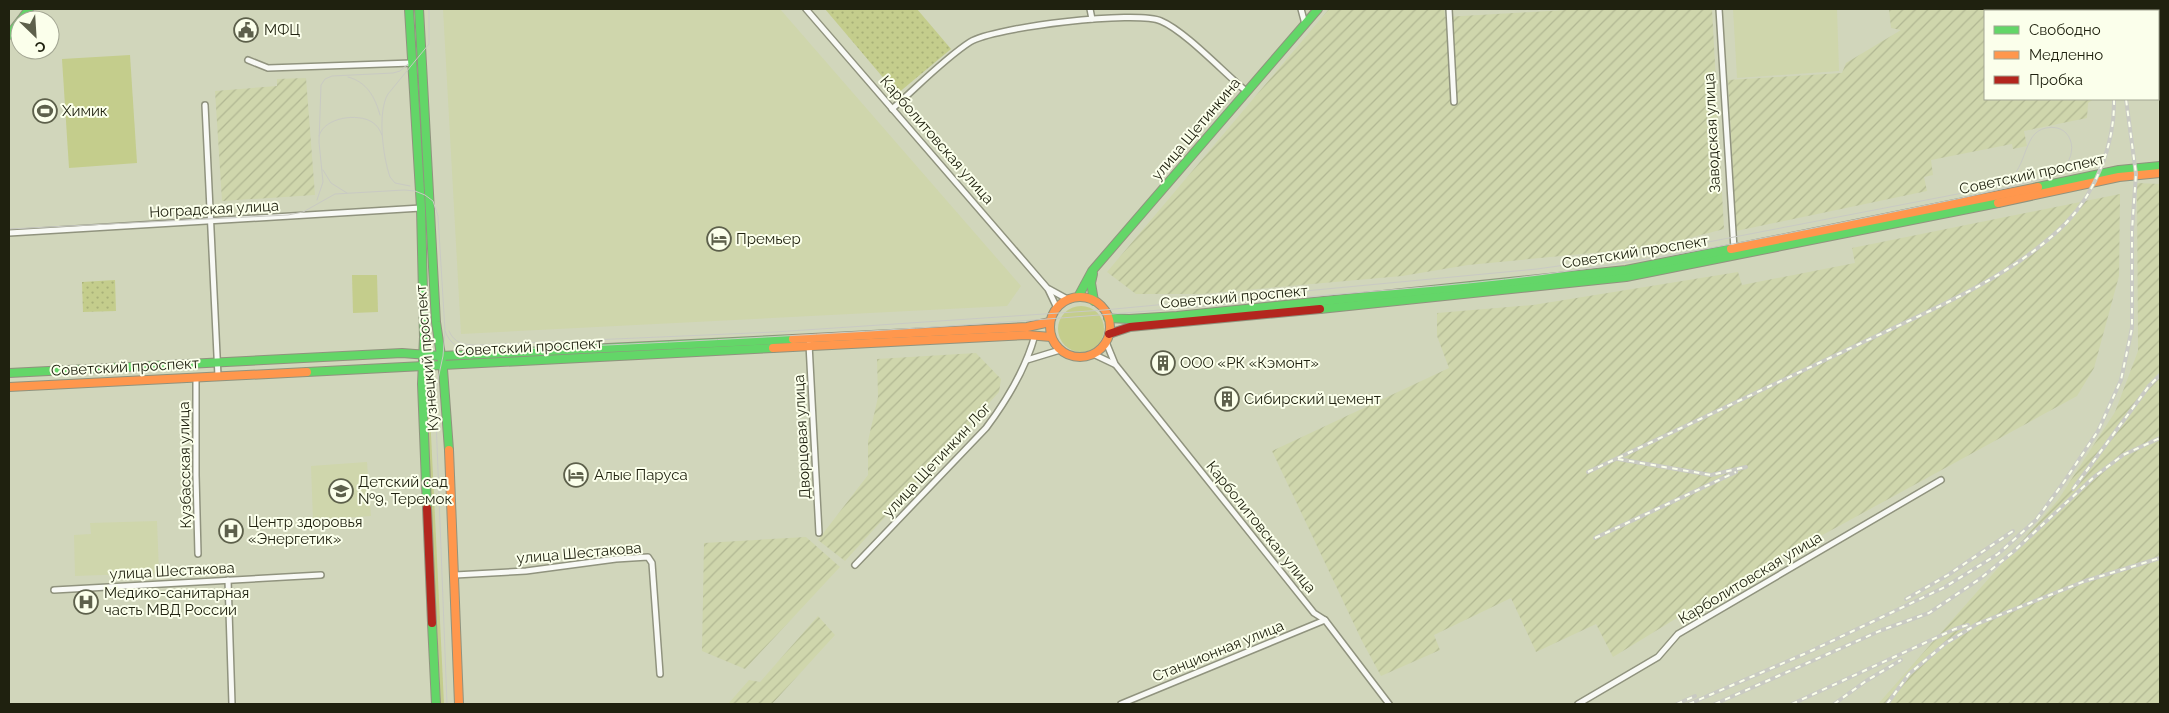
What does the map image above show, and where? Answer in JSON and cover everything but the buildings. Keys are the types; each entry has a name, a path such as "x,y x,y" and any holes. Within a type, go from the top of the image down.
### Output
{"main road":[{"name":"Кузнецкий проспект","path":"409,9 421,208 424,354 422,391 436,704"},
{"name":"Кузнецкий проспект","path":"419,9 436,322 440,356 443,365 455,575 459,704"},
{"name":"улица Щетинкина","path":"1078,298 1096,267 1318,9"},
{"name":"Советский проспект","path":"1108,318 1170,317 1593,274 1734,253 2119,170 2160,166"},
{"name":"Советский проспект","path":"1109,334 1130,326 1596,281 2119,177 2160,173"},
{"path":"1094,301 1091,283 1096,267"},
{"path":"1078,298 1094,301 1104,310 1108,318 1109,334 1106,342 1093,354 1076,357 1060,350 1051,337 1050,322 1057,308 1069,300 1078,298"},
{"name":"Советский проспект","path":"9,387 443,365 1027,327 1050,322"},
{"name":"Советский проспект","path":"9,373 402,353 440,356 809,342 1035,335 1051,337"}],"street":[{"name":"Карболитовская улица","path":"806,9 1048,289 1057,308"},
{"path":"1090,9 1092,20"},
{"path":"1301,9 1305,24"},
{"path":"1449,9 1454,102"},
{"name":"Заводская улица","path":"1719,9 1734,253"},
{"path":"892,108 971,41 1003,30 1092,20 1150,18 1162,21 1178,31 1246,91"},
{"path":"248,60 268,68 412,63"},
{"path":"204,105 218,376"},
{"name":"Ноградская улица","path":"9,233 421,208"},
{"name":"Карболитовская улица","path":"1048,289 1069,300"},
{"name":"улица Щетинкин Лог","path":"855,566 986,428 1003,405 1021,368 1027,360 1035,335"},
{"name":"Дворцовая улица","path":"809,342 819,534"},
{"path":"1106,342 1114,364"},
{"path":"1027,360 1060,350"},
{"path":"1093,354 1114,364"},
{"name":"Карболитовская улица","path":"1114,364 1314,613 1325,620 1388,704"},
{"name":"Кузбасская улица","path":"196,377 198,554"},
{"name":"Карболитовская улица","path":"1578,704 1658,657 1678,634 1941,480"},
{"name":"улица Шестакова","path":"455,575 526,571 616,559 648,557 652,562 660,674"},
{"name":"улица Шестакова","path":"54,590 321,575"},
{"path":"228,580 232,704"},
{"name":"Станционная улица","path":"1121,704 1325,620"}],"shaded area":[{"path":"443,9 780,9 1021,286 1007,306 461,334"},
{"path":"825,9 917,9 951,49 897,94"},
{"path":"1329,9 1444,9 1445,17 1582,9 1712,9 1724,229 1655,247 1468,265 1402,276 1201,294 1136,294 1107,272"},
{"path":"1733,9 1837,9 1839,71 1737,78"},
{"path":"1889,9 2096,9 1984,10 1984,100 2092,100 2088,103 2087,118 2024,131 2027,146 2013,149 2012,144 1931,160 1933,175 1924,177 1927,191 1736,231 1728,80 1842,73 1846,63 1901,30 1891,28"},
{"path":"130,55 137,163 69,168 62,59"},
{"path":"306,78 315,195 222,201 215,91 277,86 277,79"},
{"path":"2137,183 2160,184 2160,704 1878,704 2058,500 2115,412 2138,351"},
{"path":"2120,194 2119,276 2094,368 2077,396 1731,585 1613,657 1596,624 1536,652 1511,598 1434,635 1440,650 1381,676 1362,641 1272,451 1449,368 1437,336 1437,313 1533,305 1738,272 1742,285 1855,263 1852,248"},
{"path":"352,275 377,275 378,312 353,313"},
{"path":"115,280 116,311 83,312 82,282"},
{"path":"1081,306 1094,310 1100,316 1104,329 1100,342 1094,348 1081,352 1068,348 1062,342 1058,329 1062,316 1068,310"},
{"path":"976,353 1001,379 999,392 845,561 818,540 868,475 868,441 878,397 877,359"},
{"path":"425,393 429,393 444,704 441,704"},
{"name":"Детский сад №9, Теремок","path":"367,462 371,516 313,520 311,466"},
{"path":"157,521 159,573 75,576 74,535 91,534 90,523"},
{"path":"806,537 840,567 745,669 702,651 704,543"},
{"path":"818,616 835,635 772,704 728,704 749,680 760,682"}],"tram line":[{"path":"410,186 395,183 390,177 383,147 383,112 388,94 429,44 429,9"},
{"path":"317,200 323,182 319,142 321,85 325,79 332,76 393,73 400,71 408,64"},
{"path":"348,77 355,79 365,86 373,96 380,115"},
{"path":"319,136 327,125 342,118 350,117 366,119 372,122 382,135"},
{"path":"445,331 455,345 471,351 668,342 1063,318 1504,279 1589,268 1739,243 2014,186 2041,179 2056,173 2064,167 2069,160 2071,143 2068,136 2056,128 2046,128 2038,131 2032,137 2016,173 1999,186 1651,253 1537,269 1104,310 775,332 477,345 457,341 449,331"},
{"path":"323,170 331,183 347,193"},
{"path":"9,229 288,215 303,212 335,194 404,190 415,191 433,201 438,216 445,331 443,356 435,393 447,704"}],"railway":[{"path":"1588,472 1938,307 2020,261 2066,223 2087,196 2102,165 2107,149 2111,132 2114,100"},
{"path":"1689,704 1811,651 1945,587 1998,554 2036,520 2064,482 2098,431 2121,380 2132,328 2132,230 2136,174 2126,100"},
{"path":"2073,489 2149,386 2160,375"},
{"path":"1715,704 1882,630 1929,613 1981,578 2013,552 2094,477 2123,455 2160,438"},
{"path":"1618,459 1711,475 1746,467"},
{"path":"1595,538 1736,472"},
{"path":"1906,599 1948,575 2013,531"},
{"path":"1887,704 1909,674 1946,643 1977,624 2085,581 2160,558"},
{"path":"1792,704 1955,629 1968,625"},
{"path":"1834,704 1866,681 1901,660"},
{"path":"1677,704 1695,696"}],"traffic: fast":[{"path":"409,9 421,208 424,337 422,384 427,508"},
{"path":"419,9 436,322 443,369 449,450"},
{"path":"1078,297 1092,271 1318,9"},
{"path":"2038,187 2119,170 2160,166"},
{"path":"1320,309 1626,277 1998,203"},
{"path":"1108,318 1129,319 1177,316 1626,270 1731,249"},
{"path":"1093,274 1091,283 1094,301"},
{"path":"441,356 793,339"},
{"path":"443,365 773,348"},
{"path":"9,373 402,353 441,356"},
{"path":"307,372 443,365"},
{"path":"432,623 436,704"}],"traffic: slow":[{"path":"1998,203 2119,177 2160,173"},
{"path":"1731,249 2038,187"},
{"path":"1080,297 1097,302 1105,310 1110,327 1105,344 1097,352 1080,357 1063,352 1055,344 1050,327 1055,310 1063,302 1080,297"},
{"path":"793,339 1027,327 1050,322"},
{"path":"773,348 1027,335 1051,337"},
{"path":"9,387 307,372"},
{"path":"449,450 459,704"}],"traffic: jam":[{"path":"1109,334 1130,327 1320,309"},
{"path":"427,508 432,623"}],"place":[{"name":"МФЦ","path":"246,30"},
{"name":"Химик","path":"45,111"},
{"name":"Премьер","path":"719,239"},
{"name":"ООО «РК «Кэмонт»","path":"1163,363"},
{"name":"Сибирский цемент","path":"1227,399"},
{"name":"Алые Паруса","path":"576,475"},
{"name":"Детский сад №9, Теремок","path":"341,491"},
{"name":"Центр здоровья «Энергетик»","path":"231,531"},
{"name":"Медико-санитарная часть МВД России","path":"86,602"}]}
